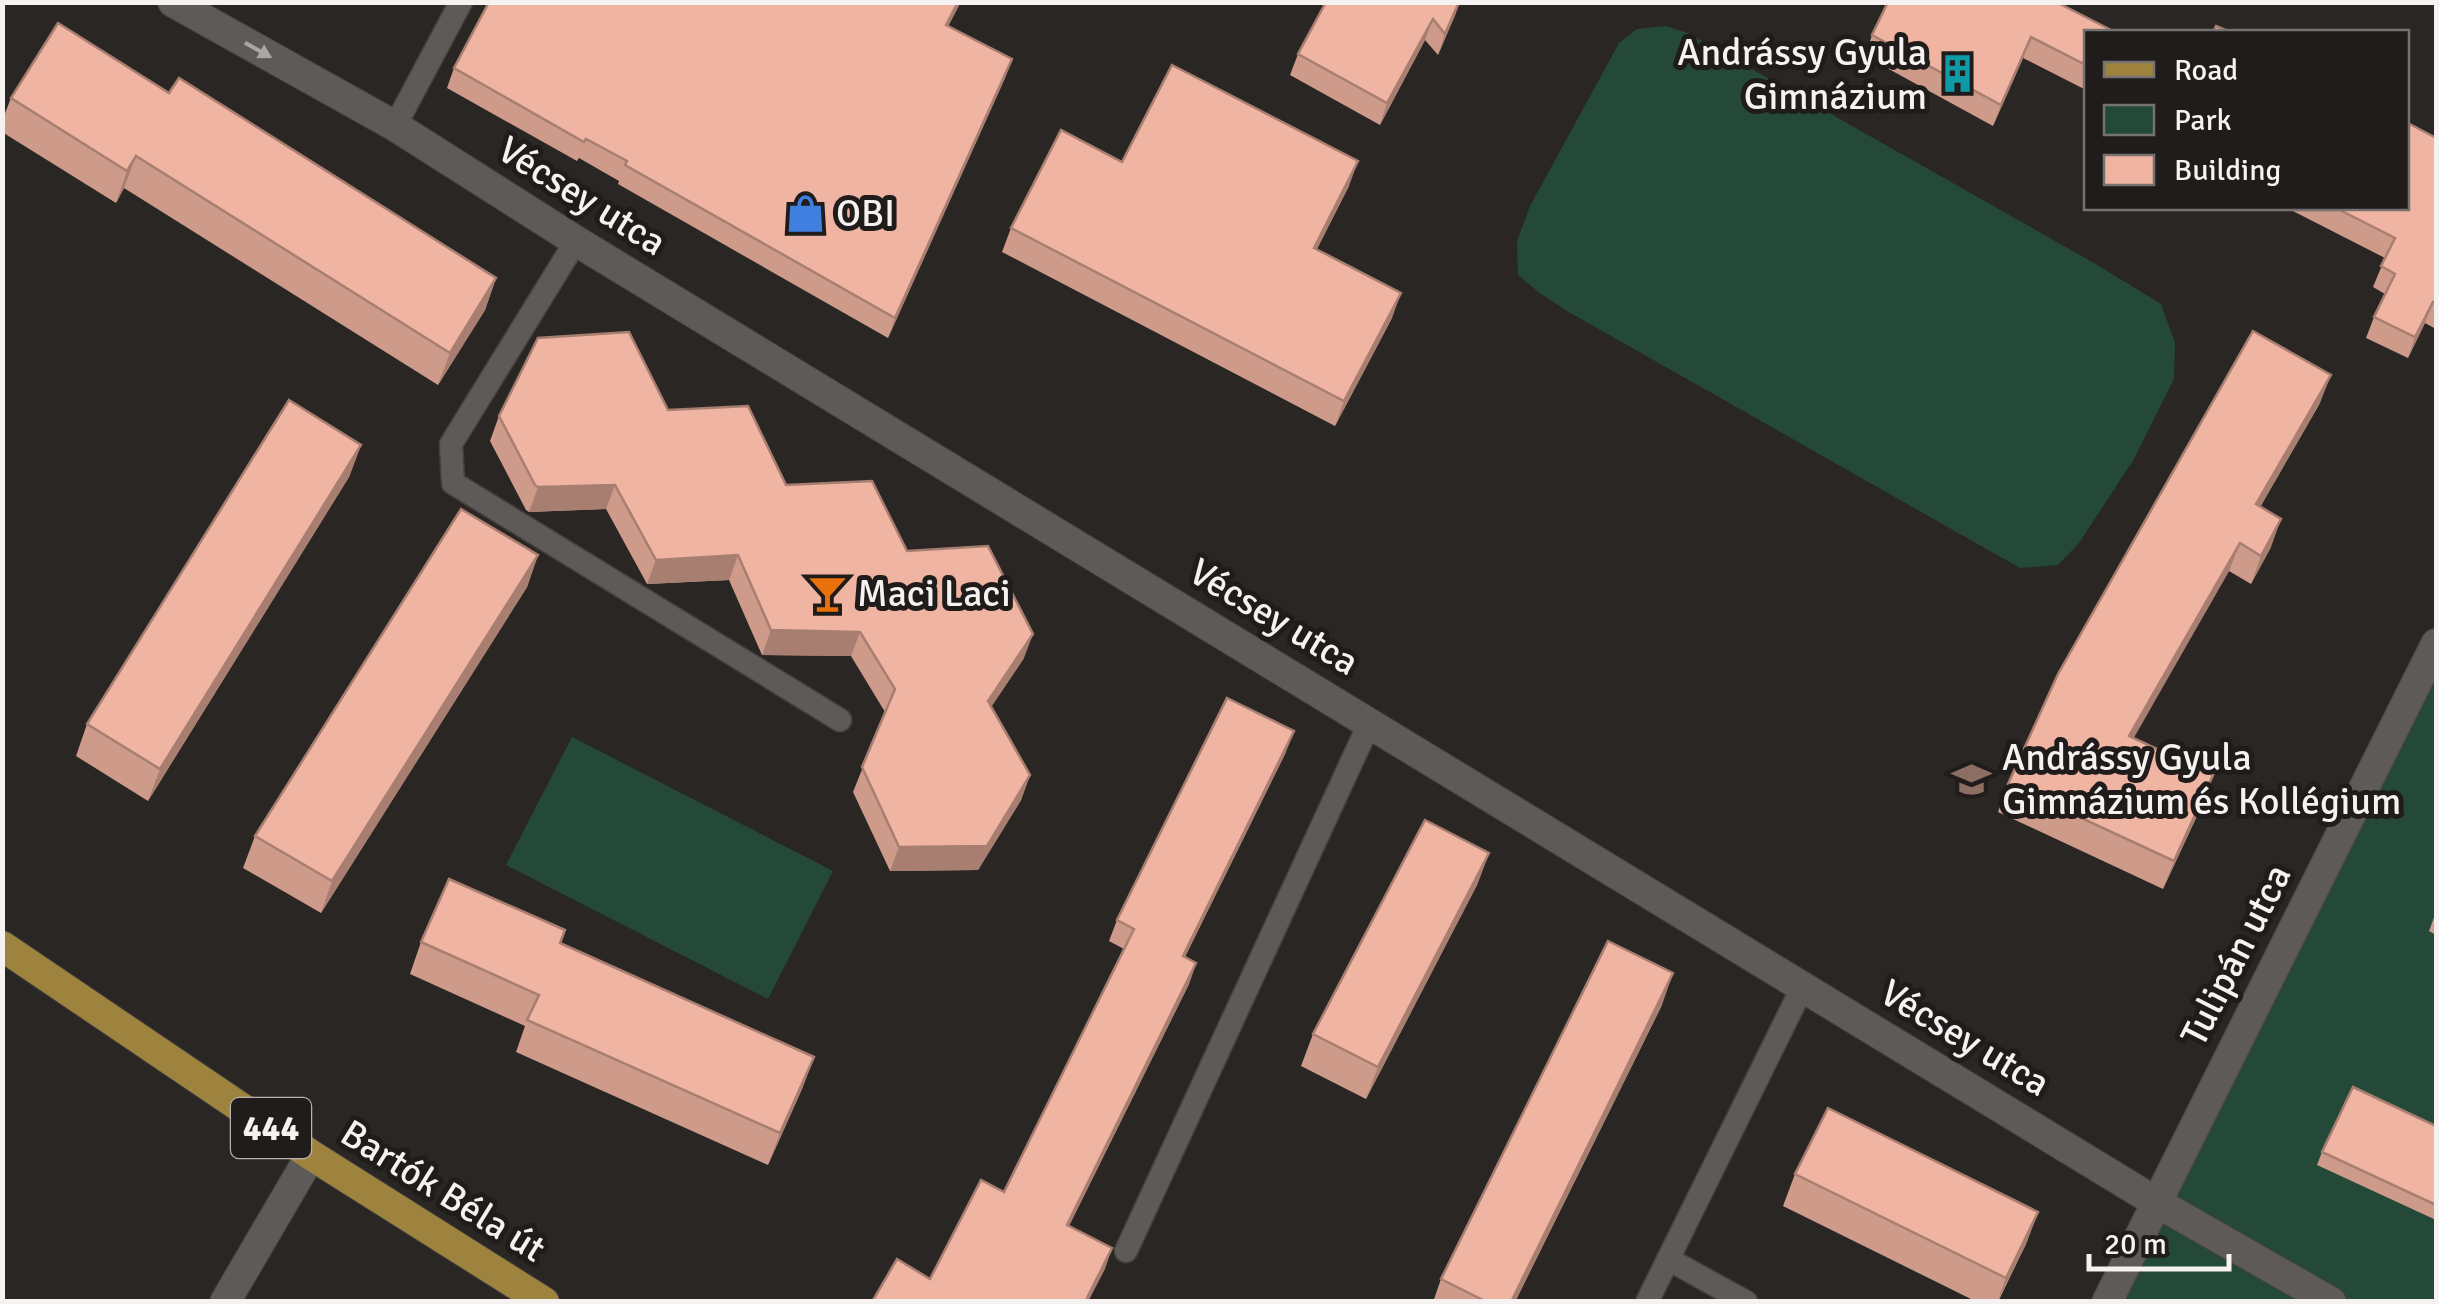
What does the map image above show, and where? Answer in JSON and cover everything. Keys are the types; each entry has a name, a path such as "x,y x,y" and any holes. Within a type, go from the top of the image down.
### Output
{"main road":[{"name":"Bartók Béla út","path":"2,946 311,1156 544,1302"}],"street":[{"name":"Vécsey utca","path":"173,2 395,126 576,241 2156,1202 2331,1302"},
{"name":"Tulipán utca","path":"2107,1302 2436,644"},
{"path":"225,1302 311,1156"}],"lane":[{"path":"395,126 461,2"},
{"path":"576,241 451,444 453,483 840,720"},
{"path":"1126,1251 1370,722"},
{"path":"1647,1302 1803,986"},
{"path":"1668,1259 1746,1302"}],"green space":[{"path":"1665,26 1688,33 2161,304 2175,343 2174,379 2134,459 2079,543 2058,565 2020,568 1567,311 1518,275 1517,241 1530,206 1619,43 1637,29"},
{"path":"2436,660 2436,1301 2115,1302"},
{"path":"572,737 833,871 768,999 506,865"}],"building":[{"name":"OBI","path":"489,2 958,2 946,25 1012,59 895,318 625,165 627,161 586,139 584,142 454,68"},
{"path":"1326,2 1459,2 1445,34 1433,19 1387,103 1298,54"},
{"name":"Andrássy Gyula Gimnázium","path":"1888,2 2056,2 2111,30 2084,30 2084,64 2031,37 2001,105 1872,35"},
{"path":"58,23 169,93 179,78 496,278 450,353 136,156 127,171 11,98"},
{"path":"1172,65 1358,161 1314,248 1401,293 1344,401 1011,228 1061,130 1122,162"},
{"path":"2409,124 2436,138 2436,304 2433,302 2415,337 2374,317 2395,274 2381,266 2395,238 2340,210 2409,210"},
{"path":"2253,331 2331,375 2256,504 2281,519 2261,556 2240,543 2129,736 2213,775 2174,861 2008,784 2058,674"},
{"path":"629,332 668,410 748,406 786,485 872,481 907,551 988,546 1033,634 988,701 1030,775 987,846 899,847 862,767 895,689 860,632 771,630 738,555 656,560 615,485 535,485 499,416 538,338"},
{"path":"289,400 361,445 160,769 87,724"},
{"path":"461,509 538,555 332,881 255,836"},
{"path":"1227,698 1294,731 1183,956 1196,963 1067,1225 1112,1248 1085,1302 872,1302 897,1259 930,1279 981,1180 1004,1192 1134,929 1117,920"},
{"path":"1425,820 1489,853 1378,1067 1313,1034"},
{"path":"449,879 565,930 560,943 814,1057 780,1133 527,1020 539,995 421,942"},
{"path":"1608,941 1673,973 1511,1302 1487,1302 1441,1279"},
{"path":"2353,1087 2436,1126 2436,1205 2322,1152"},
{"path":"1828,1108 2038,1212 2006,1278 1795,1174"}],"place":[{"name":"Andrássy Gyula Gimnázium","path":"1957,74"},
{"name":"OBI","path":"806,213"},
{"name":"Maci Laci","path":"827,593"},
{"name":"Andrássy Gyula Gimnázium és Kollégium","path":"1972,779"}]}
